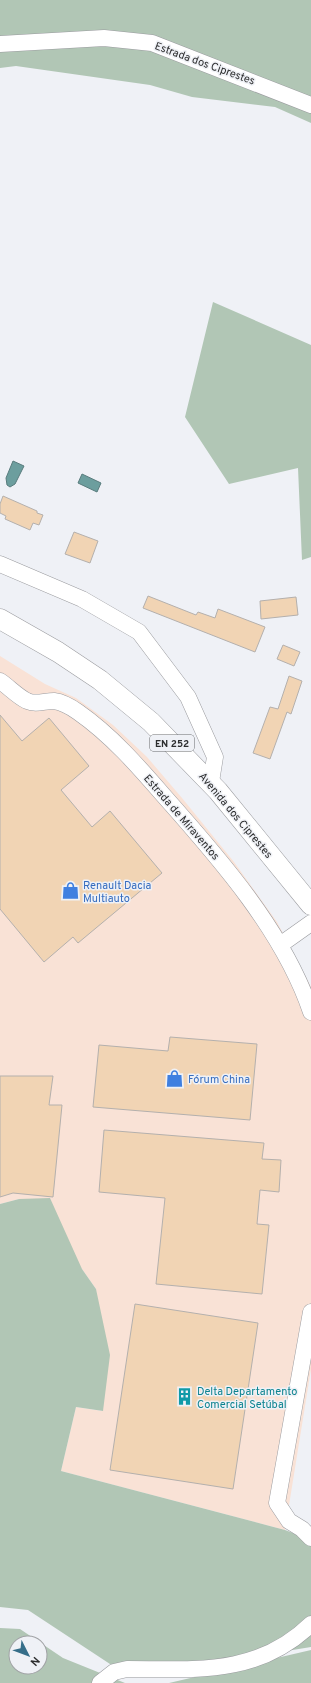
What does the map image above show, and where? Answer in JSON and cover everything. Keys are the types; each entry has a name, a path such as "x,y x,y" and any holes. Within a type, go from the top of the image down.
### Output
{"main road":[{"name":"Avenida dos Ciprestes","path":"0,619 58,652 100,680 151,722 211,782 311,905"}],"street":[{"name":"Estrada dos Ciprestes","path":"0,44 104,38 152,43 311,105"},
{"path":"0,564 82,599 139,632 188,697 215,756 211,782"},
{"name":"Estrada de Miraventos","path":"0,681 27,701 36,703 54,701 66,705 109,737 142,772 199,836 225,868 280,945 302,986 311,1012"},
{"path":"280,945 311,923"},
{"path":"308,1533 289,1521 277,1503 311,1312"},
{"path":"100,1683 114,1672 127,1669 211,1668 246,1662 281,1647 299,1636 311,1624"}],"shaded area":[{"path":"0,656 45,684 76,698 113,725 147,757 234,862 277,922 311,987 311,1369 285,1530 61,1471 76,1407 102,1411 96,1289 82,1269 19,1199 0,1204"}],"green space":[{"path":"0,0 311,0 311,123 275,107 192,97 150,85 16,66 0,68"},
{"path":"213,302 311,345 311,557 302,560 298,468 229,484 185,417"},
{"path":"50,1198 82,1269 96,1289 110,1355 103,1411 76,1407 61,1471 285,1530 311,1540 311,1647 212,1663 110,1664 28,1610 0,1607 0,1204 19,1199"},
{"path":"0,1628 20,1629 29,1635 8,1635 8,1675 48,1675 48,1648 63,1658 125,1683 0,1683"},
{"path":"311,1650 311,1683 169,1683"}],"water":[{"path":"13,461 24,466 15,484 10,487 7,485 6,478"},
{"path":"82,474 101,483 97,492 78,483"}],"building":[{"path":"3,496 43,515 39,525 33,523 30,530 5,519 6,516 0,513 0,504"},
{"path":"74,532 98,541 90,563 65,554"},
{"path":"148,596 196,615 198,612 215,618 218,609 265,627 255,652 143,608"},
{"path":"296,597 298,615 261,619 260,601"},
{"path":"283,645 300,652 294,666 277,659"},
{"path":"289,676 302,681 291,714 287,712 270,759 253,753 270,707 278,709"},
{"name":"Renault Dacia Multiauto","path":"0,715 22,741 49,718 89,766 61,790 92,827 110,811 162,873 78,943 73,937 44,962 0,909"},
{"name":"Fórum China","path":"170,1037 257,1044 250,1120 93,1107 99,1045 168,1051"},
{"path":"0,1076 53,1076 49,1105 62,1105 53,1197 13,1193 0,1197"},
{"path":"104,1130 264,1143 262,1159 281,1160 279,1192 260,1190 257,1224 269,1225 262,1294 156,1284 165,1198 99,1192"},
{"name":"Delta Departamento Comercial Setúbal","path":"135,1304 258,1323 233,1489 110,1470"}],"place":[{"name":"Renault Dacia Multiauto","path":"70,891"},
{"name":"Fórum China","path":"175,1079"},
{"name":"Delta Departamento Comercial Setúbal","path":"184,1397"}]}
